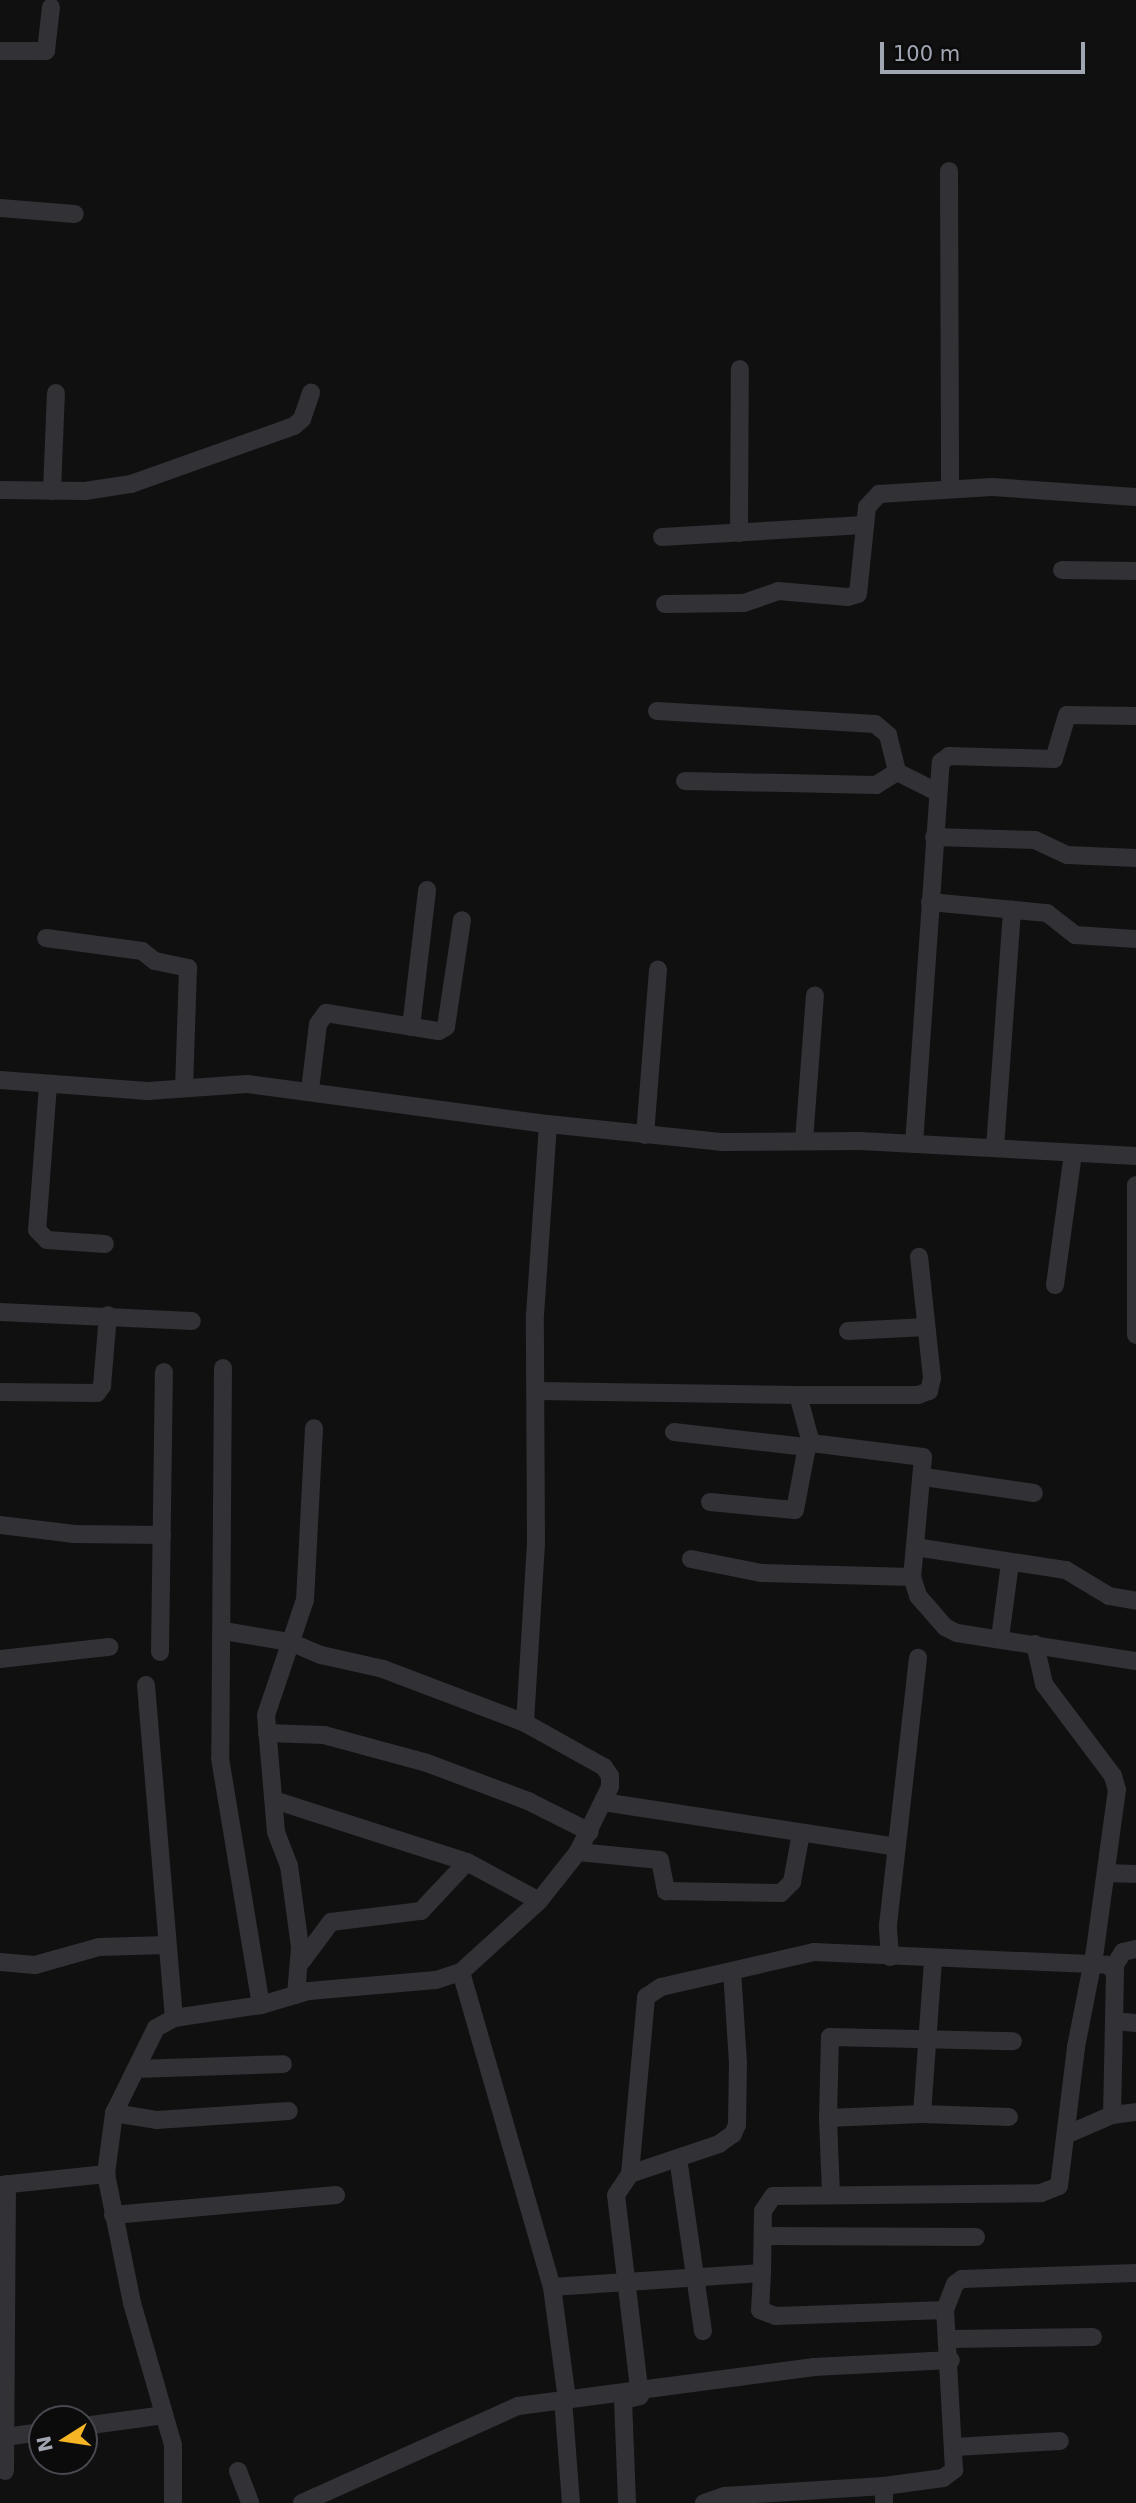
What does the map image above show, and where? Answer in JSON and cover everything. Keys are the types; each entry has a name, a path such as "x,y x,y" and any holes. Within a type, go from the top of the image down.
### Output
{"street":[{"path":"0,51 46,51 51,7"},
{"path":"949,171 950,486"},
{"path":"0,208 75,214"},
{"path":"738,533 740,369"},
{"path":"52,491 56,393"},
{"path":"0,490 52,491 120,486 294,426 302,419 311,393"},
{"path":"665,604 744,603 778,592 848,597 861,589 864,524 869,502 879,494 950,486 1136,497"},
{"path":"662,537 864,524"},
{"path":"1062,570 1136,571"},
{"path":"657,711 875,724 888,735 897,772 937,792"},
{"path":"914,1144 941,762 946,757 1054,759 1067,715 1136,716"},
{"path":"685,781 876,785 897,772"},
{"path":"934,837 1035,840 1067,855 1136,858"},
{"path":"411,1027 426,890"},
{"path":"930,902 1051,914 1080,937 1136,939"},
{"path":"995,1148 1012,910"},
{"path":"310,1090 318,1024 326,1013 439,1031 446,1027 462,920"},
{"path":"46,938 142,951 155,961 188,968 184,1088"},
{"path":"645,1135 657,970"},
{"path":"804,1141 815,995"},
{"path":"0,1080 148,1091 247,1084 310,1090 548,1125 723,1142 914,1144 1136,1156"},
{"path":"48,1085 37,1230 47,1240 105,1244"},
{"path":"525,1723 537,1543 539,1391 535,1315 548,1125"},
{"path":"1055,1284 1073,1153"},
{"path":"1136,1185 1136,1335"},
{"path":"539,1391 918,1395 929,1391 932,1378 919,1257"},
{"path":"0,1312 192,1321"},
{"path":"0,1392 97,1393 102,1386 108,1315"},
{"path":"848,1331 926,1327"},
{"path":"223,1368 222,1782 261,2005"},
{"path":"160,1651 164,1372"},
{"path":"710,1502 795,1510 807,1444 798,1395"},
{"path":"296,1995 302,1961 289,1866 276,1832 267,1733 268,1707 306,1600 314,1428"},
{"path":"674,1432 915,1453 923,1457 923,1477 912,1577 918,1596 950,1630 1136,1661"},
{"path":"923,1477 1034,1493"},
{"path":"0,1525 74,1534 162,1535"},
{"path":"915,1548 1066,1570 1109,1596 1136,1601"},
{"path":"691,1559 761,1573 912,1577"},
{"path":"1000,1638 1010,1563"},
{"path":"173,2503 173,2445 113,2215 106,2174 114,2113 156,2028 174,2018 261,2005 296,1995 436,1980 461,1972 539,1901 578,1852 590,1832 611,1779 604,1767 525,1723 411,1678 321,1655 290,1642 224,1631"},
{"path":"945,2310 776,2316 760,2310 763,2211 773,2196 1048,2192 1059,2186 1068,2134 1076,2047 1106,1874 1115,1783 1044,1684 1035,1644"},
{"path":"0,1659 109,1647"},
{"path":"890,1957 888,1925 918,1657"},
{"path":"146,1685 174,2018"},
{"path":"267,1733 324,1735 427,1763 528,1801 590,1832"},
{"path":"274,1800 467,1861 539,1901"},
{"path":"603,1802 897,1847"},
{"path":"578,1852 660,1860 666,1891 781,1893 792,1882 801,1833"},
{"path":"302,1961 331,1922 421,1912 467,1861"},
{"path":"1106,1874 1136,1874"},
{"path":"0,1962 36,1965 99,1947 167,1945"},
{"path":"1112,2115 1113,1968 1123,1952 1136,1949"},
{"path":"627,2503 623,2400 640,2396 640,2388 625,2285 616,2194 630,2174 646,1997 661,1987 814,1952 933,1960 1091,1964 1113,1968"},
{"path":"922,2114 933,1960"},
{"path":"630,2174 719,2144 737,2125 732,1970"},
{"path":"461,1972 552,2287 565,2399 571,2503"},
{"path":"1114,2021 1136,2023"},
{"path":"831,2194 828,2039 1013,2041"},
{"path":"136,2069 283,2064"},
{"path":"114,2113 157,2120 289,2110"},
{"path":"1068,2134 1112,2115 1136,2112"},
{"path":"828,2118 922,2114 1009,2117"},
{"path":"678,2158 703,2331"},
{"path":"5,2471 4,2184 106,2174"},
{"path":"113,2215 336,2194"},
{"path":"764,2236 976,2237"},
{"path":"552,2287 625,2285 762,2273"},
{"path":"704,2503 724,2496 884,2495 950,2476 955,2447 950,2339 945,2310 955,2284 962,2279 1136,2273"},
{"path":"950,2339 1093,2337"},
{"path":"302,2503 518,2406 814,2367 951,2360"},
{"path":"98,2424 164,2415"},
{"path":"5,2437 28,2434"},
{"path":"955,2447 1060,2441"},
{"path":"238,2471 250,2503"}]}
